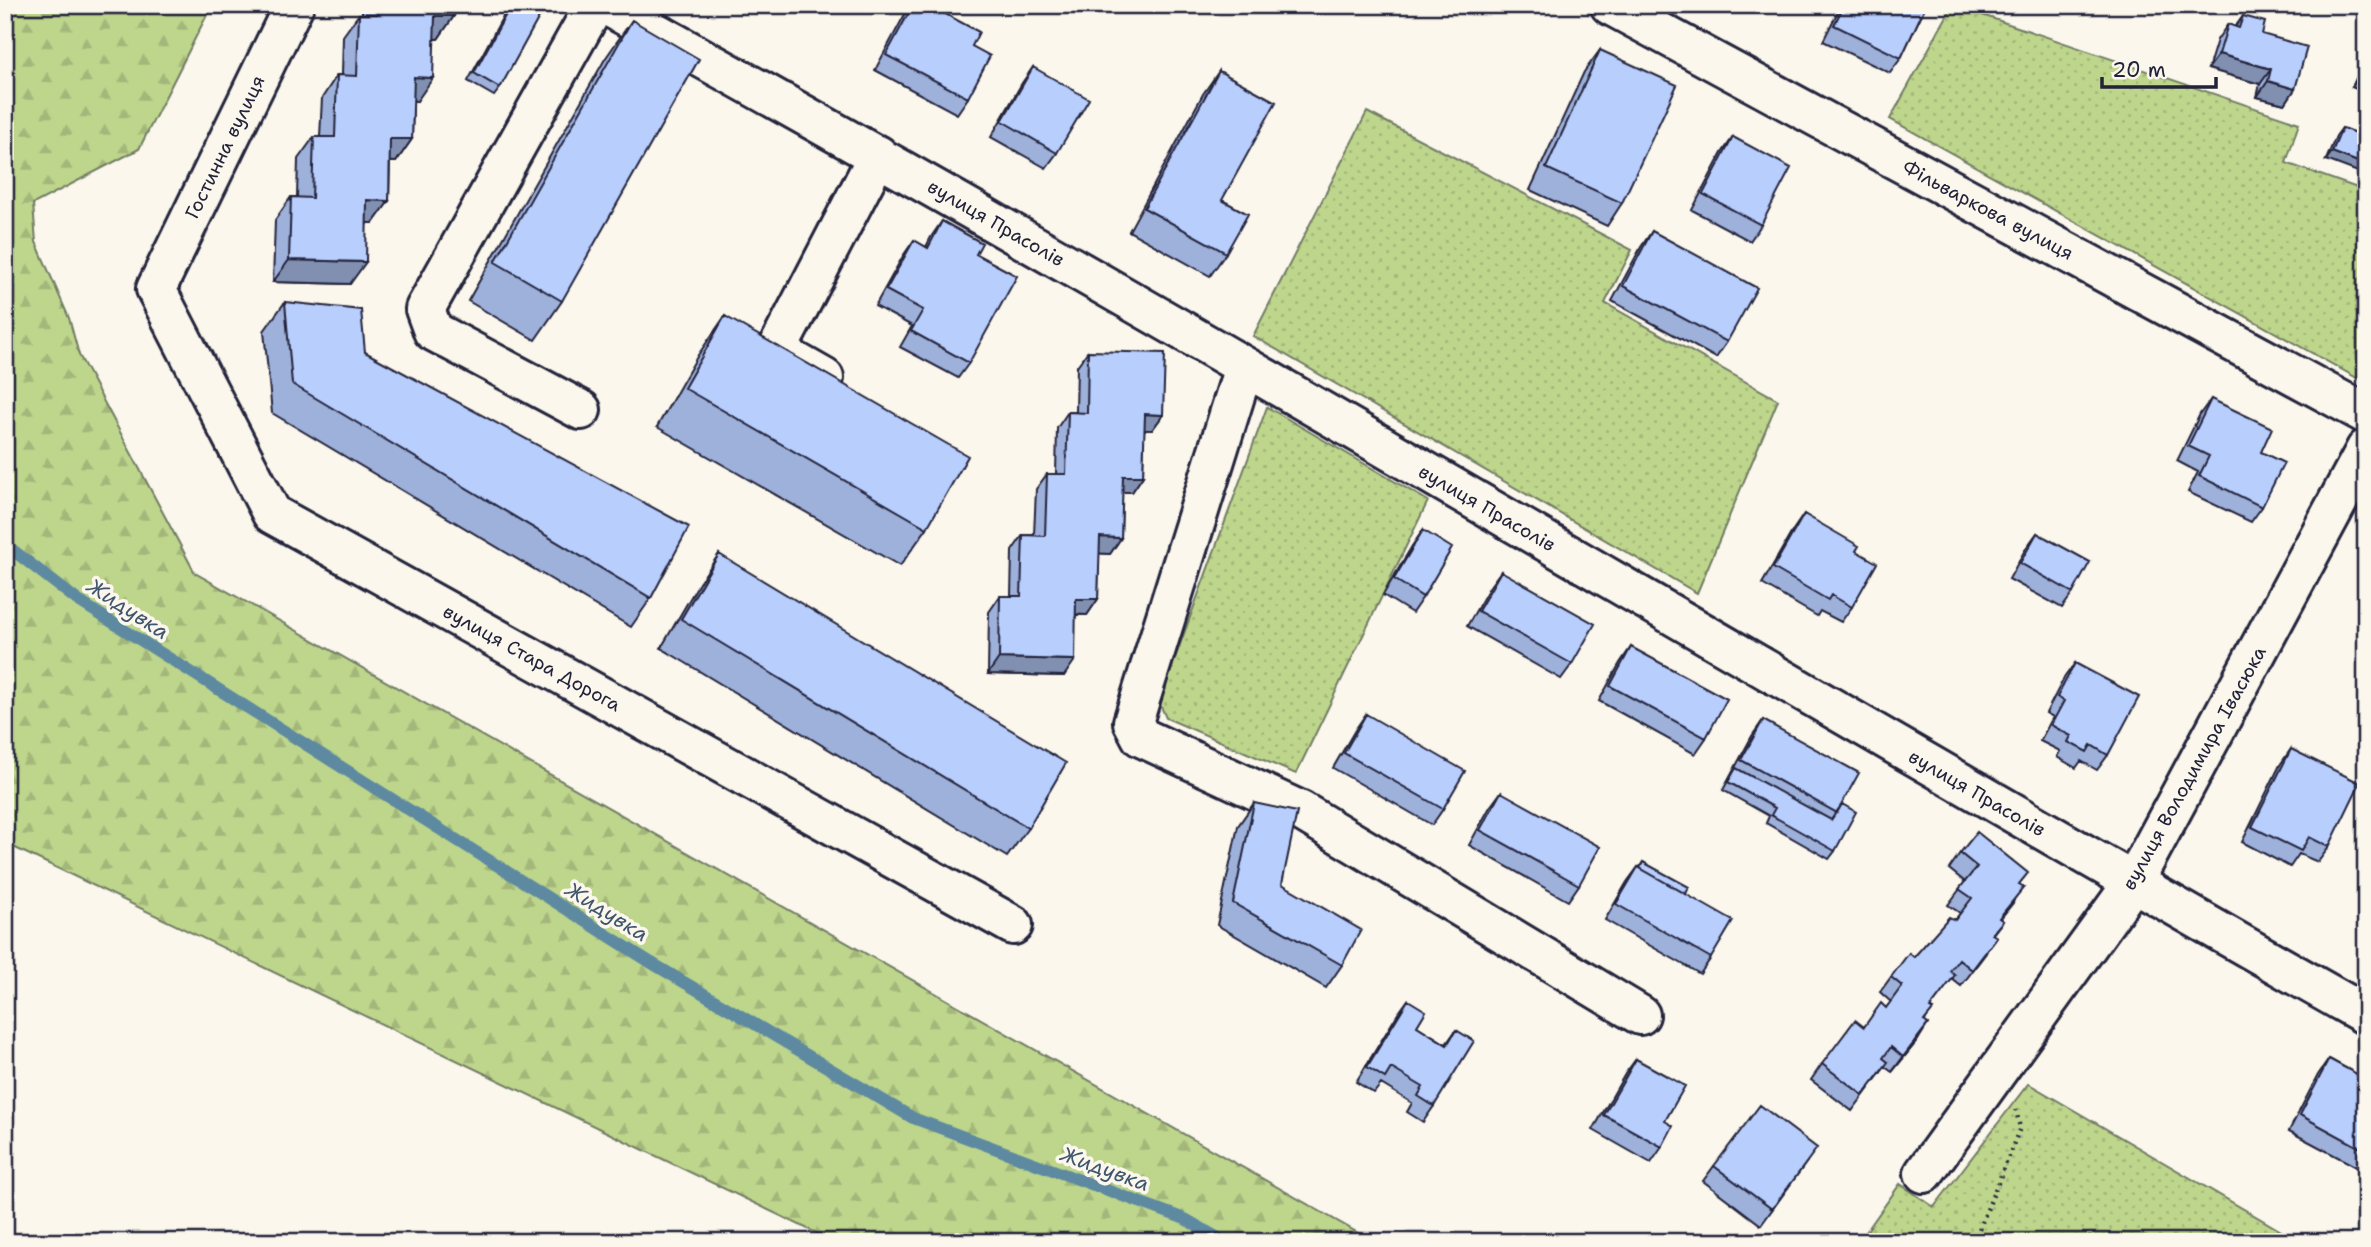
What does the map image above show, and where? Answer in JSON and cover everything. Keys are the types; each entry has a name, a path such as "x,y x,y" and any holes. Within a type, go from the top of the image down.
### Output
{"street":[{"name":"Гостинна вулиця","path":"156,289 294,5"},
{"path":"581,410 433,331 425,309 595,5"},
{"name":"вулиця Прасолів","path":"606,5 878,155 2133,883 2366,1015"},
{"name":"Фільваркова вулиця","path":"1610,5 2366,414"},
{"path":"850,393 782,354 781,342 878,155"},
{"name":"вулиця Стара Дорога","path":"156,289 272,514 1013,925"},
{"path":"1244,367 1133,722 1141,737 1301,811 1640,1016"},
{"name":"вулиця Володимира Івасюка","path":"1924,1173 2133,883 2366,449"}],"path":[{"path":"1974,1242 2020,1128 2006,1061"}],"green space":[{"path":"5,5 212,5 139,149 33,204 36,242 69,318 79,355 195,573 1374,1242 835,1242 5,843"},
{"path":"1953,5 2299,123 2286,163 2366,191 2366,383 1890,119"},
{"path":"1367,112 1632,250 1605,303 1778,400 1697,593 1253,336"},
{"path":"1267,407 1428,501 1296,774 1166,718 1159,702"},
{"path":"2028,1084 2300,1242 1859,1242 1900,1184 1934,1207"}],"building":[{"path":"377,5 454,5 454,16 435,16 433,78 414,77 412,139 390,139 389,201 367,200 366,262 289,260 291,197 312,198 314,137 335,137 337,75 357,76 359,14 377,14"},
{"path":"511,5 539,5 544,8 500,88 474,73"},
{"path":"913,5 929,5 979,32 972,46 990,56 968,98 886,55"},
{"path":"1844,5 1926,5 1901,58 1834,25"},
{"path":"2243,16 2265,22 2262,34 2307,47 2295,89 2268,81 2271,69 2219,54 2228,24 2239,28"},
{"path":"632,20 699,59 562,301 495,262"},
{"path":"1600,50 1677,85 1622,203 1546,168"},
{"path":"1033,67 1089,99 1057,153 1002,121"},
{"path":"1219,71 1276,102 1222,200 1248,214 1226,253 1144,208"},
{"path":"2342,128 2366,137 2366,165 2332,152"},
{"path":"1733,137 1791,168 1761,225 1703,194"},
{"path":"942,221 982,243 976,254 1017,276 969,363 911,331 923,310 886,290 914,240 928,248"},
{"path":"1652,231 1757,288 1727,342 1623,286"},
{"path":"285,302 361,310 365,352 689,527 651,598 292,384"},
{"path":"725,316 968,456 927,528 684,388"},
{"path":"1088,351 1165,353 1163,415 1145,414 1143,476 1123,476 1121,538 1100,537 1098,599 1076,599 1075,660 999,658 1000,596 1021,596 1023,535 1045,536 1047,474 1066,474 1068,412 1087,413"},
{"path":"2211,399 2272,428 2261,452 2284,463 2262,507 2199,476 2209,456 2188,446"},
{"path":"1804,514 1859,546 1856,551 1877,563 1852,607 1831,595 1828,600 1773,568"},
{"path":"1423,530 1452,548 1423,597 1394,579"},
{"path":"2037,533 2090,562 2073,593 2020,563"},
{"path":"719,554 1066,763 1028,828 681,619"},
{"path":"1501,571 1595,624 1572,664 1478,611"},
{"path":"1631,647 1727,699 1706,738 1610,686"},
{"path":"2075,663 2139,697 2108,755 2091,745 2087,752 2068,742 2071,736 2051,725 2064,701 2057,697"},
{"path":"1366,714 1465,771 1443,809 1344,753"},
{"path":"1763,720 1859,773 1837,813 1741,760"},
{"path":"2291,749 2360,783 2329,847 2309,837 2301,851 2252,827"},
{"path":"1736,768 1831,820 1842,804 1856,812 1835,851 1771,815 1775,808 1728,782"},
{"path":"1501,792 1600,847 1579,885 1480,830"},
{"path":"1254,803 1297,812 1282,884 1361,930 1342,965 1233,903"},
{"path":"1977,832 2028,873 2019,884 2024,887 1999,918 2003,921 1992,934 1997,937 1972,970 1959,959 1950,971 1955,975 1930,1008 1933,1010 1924,1021 1928,1024 1903,1057 1891,1047 1883,1058 1888,1062 1863,1095 1822,1064 1855,1020 1864,1027 1881,1003 1886,1008 1902,986 1891,977 1909,953 1914,957 1949,917 1955,920 1972,898 1959,889 1977,867 1960,853"},
{"path":"1643,862 1689,887 1686,894 1640,868"},
{"path":"1638,867 1733,921 1711,958 1616,904"},
{"path":"1408,1000 1426,1011 1417,1026 1447,1045 1456,1030 1474,1041 1434,1106 1418,1096 1423,1087 1391,1068 1385,1078 1367,1067"},
{"path":"1636,1059 1685,1086 1665,1121 1673,1126 1662,1147 1604,1115"},
{"path":"2329,1059 2366,1079 2366,1151 2300,1115"},
{"path":"1760,1105 1817,1148 1772,1209 1714,1166"}],"waterway":[{"name":"Жидувка","path":"5,544 77,600 650,962 913,1118 1185,1219 1225,1242"}]}
